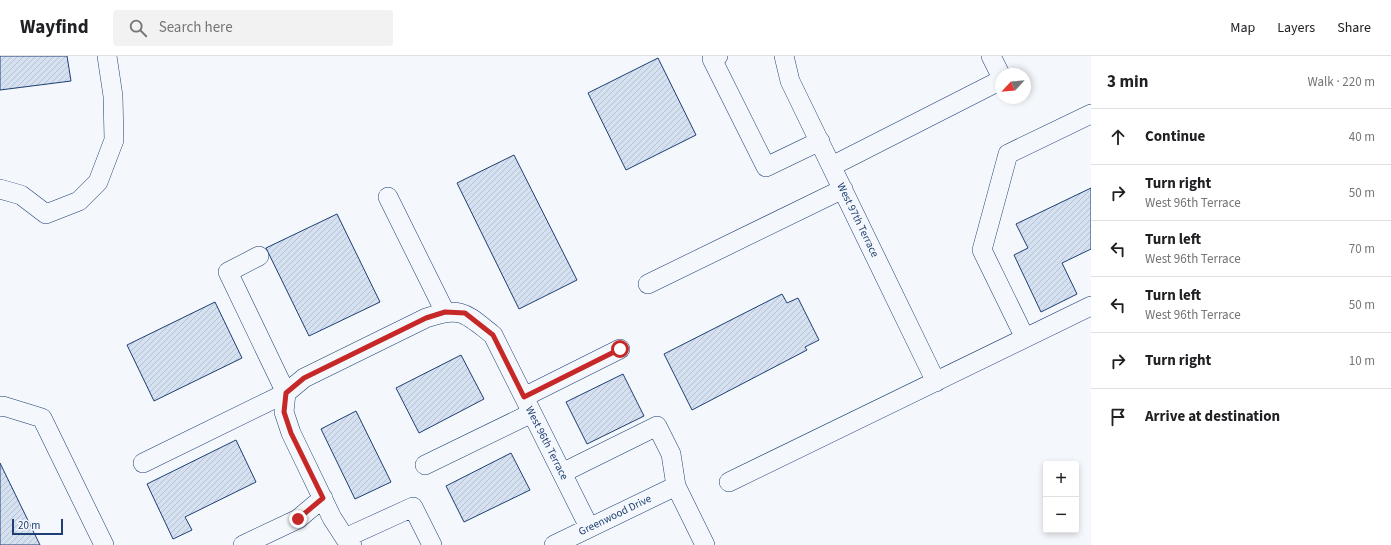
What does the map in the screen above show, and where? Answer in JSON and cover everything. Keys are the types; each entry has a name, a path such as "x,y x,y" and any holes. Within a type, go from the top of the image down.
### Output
{"street":[{"path":"0,189 21,195 46,214 79,201 98,182 114,140 113,96 107,56"},
{"path":"718,56 712,59 766,167 820,141"},
{"name":"West 97th Terrace","path":"784,56 790,80 936,382"},
{"path":"991,56 997,68"},
{"path":"832,166 995,83"},
{"path":"1024,338 982,250 1008,154 1091,114"},
{"path":"648,284 843,189"},
{"path":"388,197 445,312"},
{"path":"259,256 228,272 286,393 284,412 291,433 332,518 348,541 412,506 432,545"},
{"path":"729,482 1091,306"},
{"name":"West 96th Terrace","path":"143,463 286,393 304,378 426,318 445,312 465,313 493,335 589,527"},
{"path":"425,465 620,349"},
{"path":"0,407 3,406 42,418 104,545"},
{"path":"562,473 657,426 671,454 676,486 705,545"},
{"name":"Greenwood Drive","path":"554,545 676,486"},
{"path":"243,545 298,519 323,498"}],"building":[{"path":"0,56 67,56 71,81 0,90"},
{"path":"658,58 696,135 626,170 588,93"},
{"path":"514,155 577,280 519,309 457,183"},
{"path":"1091,188 1091,249 1062,263 1077,294 1041,312 1014,255 1028,248 1016,224"},
{"path":"337,214 380,302 309,336 266,248"},
{"path":"782,294 787,303 798,298 819,340 805,347 807,350 692,410 664,354"},
{"path":"215,302 242,358 154,401 127,345"},
{"path":"461,355 484,399 419,433 396,388"},
{"path":"623,374 644,416 587,444 566,402"},
{"path":"356,411 391,482 355,499 321,429"},
{"path":"236,440 256,482 185,517 192,530 173,539 147,484"},
{"path":"511,453 530,490 464,522 446,486"},
{"path":"0,463 40,545 0,545"}],"route":[{"path":"298,519 323,498 291,433 284,412 286,393 304,378 426,318 445,312 465,313 493,335 524,397 620,349"}]}
